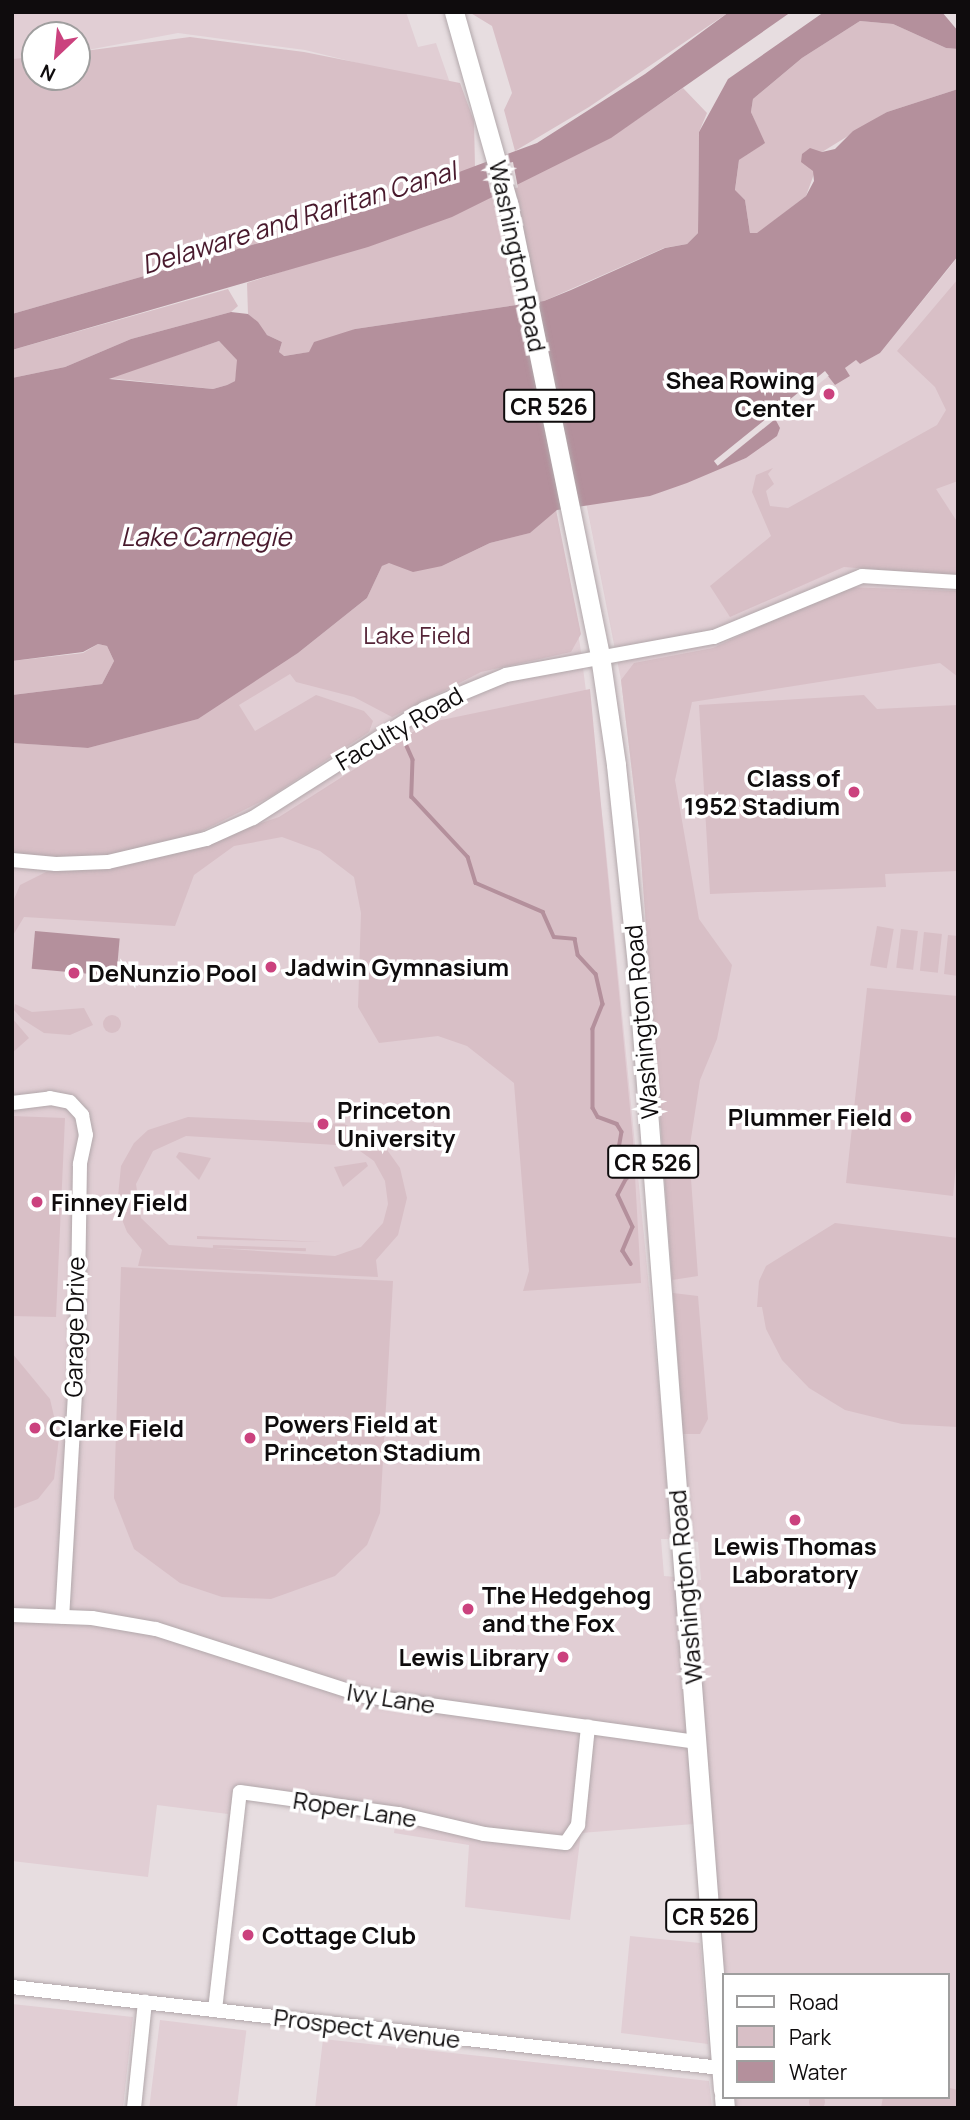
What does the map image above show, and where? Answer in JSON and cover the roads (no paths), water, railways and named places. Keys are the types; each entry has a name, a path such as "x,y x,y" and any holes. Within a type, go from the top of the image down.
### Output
{"main road":[{"name":"Washington Road","path":"454,12 499,165 600,656 636,954 722,2079"}],"street":[{"name":"Faculty Road","path":"12,860 56,864 108,862 206,839 253,818 387,729 454,694 506,675 729,633 862,576 958,582"},
{"name":"Garage Drive","path":"12,1103 50,1098 70,1102 82,1115 86,1135 79,1192 78,1335 62,1617"},
{"name":"Ivy Lane","path":"12,1615 92,1618 188,1638 336,1690 698,1742"},
{"name":"Roper Lane","path":"215,2010 240,1792 387,1812 484,1835 566,1843 578,1825 588,1727"},
{"name":"Prospect Avenue","path":"12,1987 721,2068"},
{"path":"134,2108 145,2003"}],"water":[{"path":"729,12 791,12 611,138 452,217 368,247 12,350 12,314 304,230 537,143 645,74"},
{"name":"Lake Carnegie","path":"824,12 942,12 958,31 958,49 946,48 893,24 860,21 802,58 753,99 751,112 765,143 739,160 735,190 745,200 750,233 757,233 806,196 814,181 813,171 801,162 802,154 810,148 822,152 835,149 853,131 887,112 958,89 958,256 880,353 860,364 856,360 845,368 850,376 835,385 828,376 772,413 780,428 777,436 746,458 650,496 557,510 530,533 490,543 442,566 413,572 389,563 382,566 367,598 298,653 198,719 88,748 12,743 12,695 102,684 114,661 107,646 98,644 83,652 12,661 12,378 65,367 131,339 231,312 248,314 258,322 267,335 282,342 279,352 284,356 309,352 314,342 355,329 544,301 665,248 687,244 698,233 699,132 728,79","holes":["219,341 237,360 235,381 213,389 109,379"]},
{"name":"DeNunzio Pool","path":"35,931 120,938 116,976 32,969"}],"waterway":[{"path":"406,744 413,760 412,797 468,857 476,883 543,912 554,937 575,939 578,955 596,974 603,1004 593,1029 593,1108 598,1117 617,1124 622,1132 618,1155 627,1178 618,1195 633,1227 623,1251 631,1264"}],"place":[{"name":"Shea Rowing Center","path":"829,394"},
{"name":"Class of 1952 Stadium","path":"854,792"},
{"name":"Jadwin Gymnasium","path":"271,967"},
{"name":"DeNunzio Pool","path":"74,973"},
{"name":"Plummer Field","path":"906,1117"},
{"name":"Princeton University","path":"323,1124"},
{"name":"Finney Field","path":"37,1202"},
{"name":"Clarke Field","path":"35,1428"},
{"name":"Powers Field at Princeton Stadium","path":"250,1438"},
{"name":"Lewis Thomas Laboratory","path":"795,1520"},
{"name":"The Hedgehog and the Fox","path":"468,1609"},
{"name":"Lewis Library","path":"563,1657"},
{"name":"Cottage Club","path":"248,1935"}],"water label":[{"name":"Delaware and Raritan Canal","path":"299,218"}],"park label":[{"name":"Lake Field","path":"417,635"}]}
